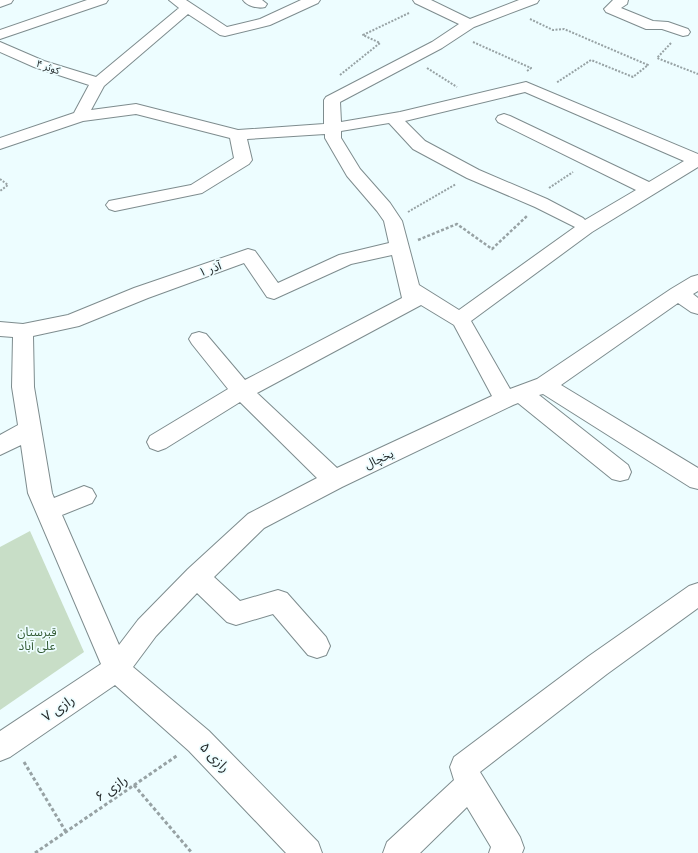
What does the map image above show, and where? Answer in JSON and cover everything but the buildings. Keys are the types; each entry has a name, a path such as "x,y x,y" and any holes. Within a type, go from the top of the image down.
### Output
{"street":[{"path":"0,3 6,0"},
{"path":"0,24 69,0"},
{"path":"0,35 101,0"},
{"path":"80,116 98,83 182,4 225,32 265,22 313,0"},
{"path":"158,442 242,391 413,301 399,247 388,214 353,172 333,138 332,100 437,45 469,24 532,0"},
{"path":"620,0 622,1 611,9 651,26 663,25 683,32"},
{"path":"424,2 469,24"},
{"name":"کوثر ۴","path":"0,46 39,64 98,83"},
{"path":"0,144 80,116 136,109 238,135 333,128 392,117 400,117 477,100 533,90 698,160"},
{"path":"392,117 419,145 474,174 536,201 577,222"},
{"path":"504,119 649,189"},
{"path":"115,205 196,189 243,160 238,135"},
{"path":"460,319 586,228 698,160"},
{"name":"آذر ۱","path":"0,329 23,331 72,321 141,293 248,255 274,292 346,259 399,247"},
{"name":"یخچال","path":"116,669 147,628 197,577 256,521 334,480 513,396 544,385 698,282"},
{"path":"410,289 460,319 513,396 620,472"},
{"path":"678,294 698,307"},
{"path":"23,331 23,387 40,493 116,669"},
{"path":"199,340 242,391 334,480"},
{"path":"544,385 698,480"},
{"path":"0,446 30,429"},
{"path":"47,511 84,496"},
{"path":"197,577 236,614 278,600 317,646"},
{"path":"509,851 470,786 464,767 598,665 698,594"},
{"name":"رازی ۵","path":"116,669 199,741 307,853"},
{"name":"رازی ۷","path":"5,743 116,669"},
{"path":"398,853 470,786"}],"path":[{"path":"357,87 337,77 380,43 363,35 424,2"},
{"path":"454,34 531,68 516,80 533,90 591,60 632,77 648,64 564,29 553,30 509,9"},
{"path":"683,32 656,58 698,74"},
{"path":"411,58 477,100"},
{"path":"399,247 457,224 492,249 536,201 591,161"},
{"path":"388,214 474,174"},
{"path":"0,178 8,184 0,191"},
{"name":"رازی ۶","path":"35,853 199,741"},
{"path":"5,743 66,832"},
{"path":"134,785 192,853"}],"green space":[{"name":"قبرستان علی آباد","path":"30,531 84,652 0,710 0,547"}]}
